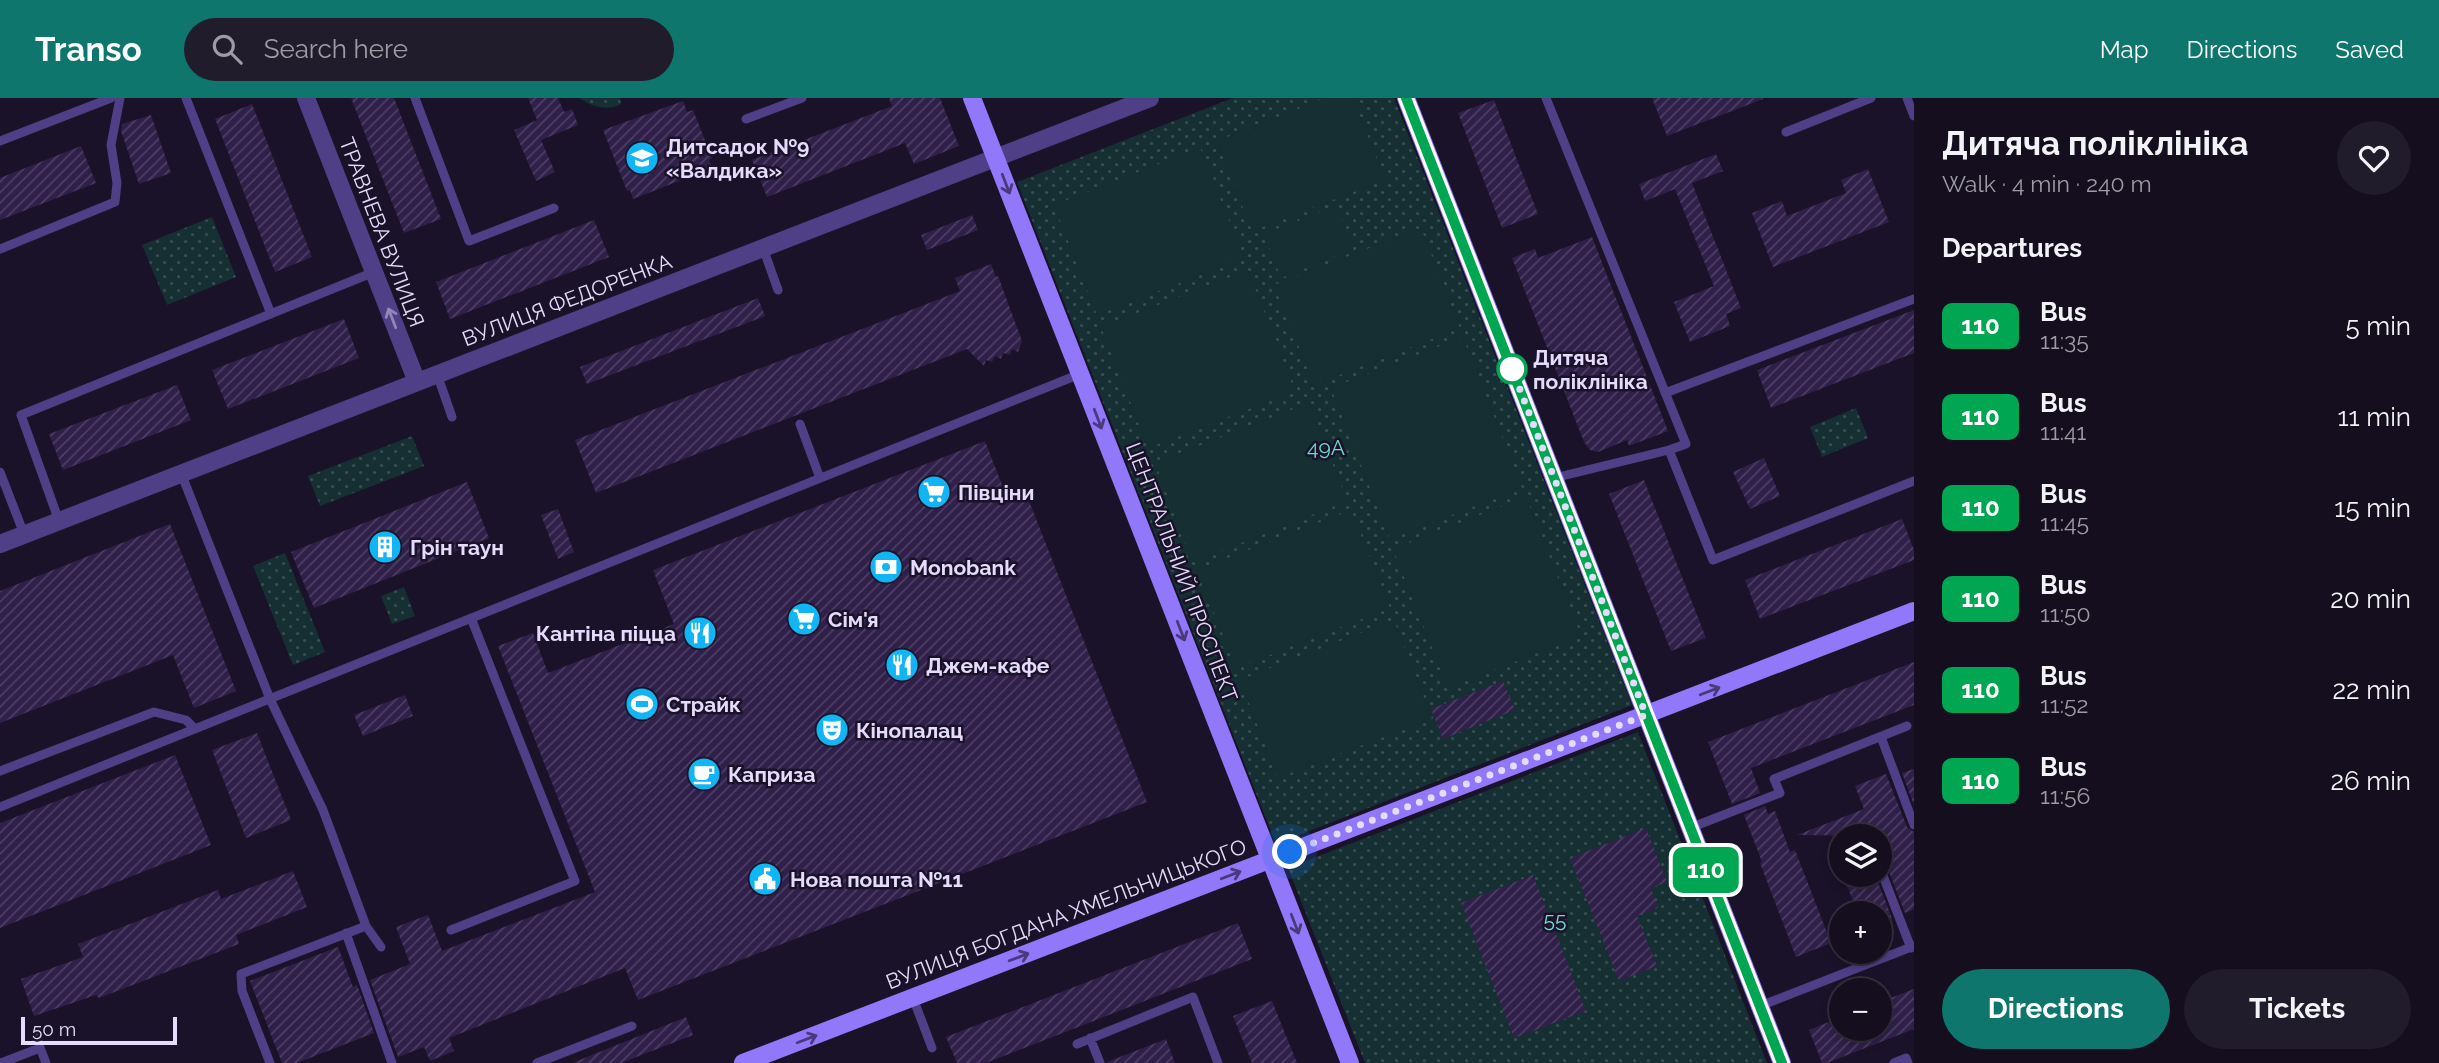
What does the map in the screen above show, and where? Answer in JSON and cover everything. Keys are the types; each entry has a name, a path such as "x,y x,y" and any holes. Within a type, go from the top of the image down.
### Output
{"street":[{"name":"ТРАВНЕВА ВУЛИЦЯ","path":"306,98 417,382"},
{"name":"ЦЕНТРАЛЬНИЙ ПРОСПЕКТ","path":"972,98 1350,1063"},
{"name":"ВУЛИЦЯ ФЕДОРЕНКА","path":"0,544 1150,98"},
{"path":"1406,98 1782,1063"},
{"name":"ВУЛИЦЯ БОГДАНА ХМЕЛЬНИЦЬКОГО","path":"743,1063 1914,611"}],"lane":[{"path":"0,141 84,103 111,98"},
{"path":"0,249 115,202 117,183 111,145 120,98"},
{"path":"186,98 271,314"},
{"path":"415,98 469,241 554,208"},
{"path":"746,119 802,98"},
{"path":"1546,98 1686,444 1554,478"},
{"path":"1786,132 1871,98"},
{"path":"1907,98 1914,116"},
{"path":"762,248 778,290"},
{"path":"59,521 21,415 374,272"},
{"path":"1665,393 1914,299"},
{"path":"437,374 452,417"},
{"path":"0,807 1080,374"},
{"path":"800,424 821,478"},
{"path":"1670,450 1713,560 1914,481"},
{"path":"0,471 24,534"},
{"path":"181,473 270,699 323,810 366,926 381,947"},
{"path":"451,930 575,881 471,618"},
{"path":"0,771 154,712 186,720 195,729"},
{"path":"1690,828 1780,793 1774,779 1907,726"},
{"path":"1881,737 1914,825"},
{"path":"1760,1006 1912,947 1888,887"},
{"path":"270,1063 242,991 241,974 366,926"},
{"path":"345,933 392,1063"},
{"path":"1077,1044 1193,997 1217,1061 1207,1063"},
{"path":"913,998 932,1048"},
{"path":"537,1063 632,1026"},
{"path":"36,1037 46,1063"},
{"path":"1090,1038 1100,1063"},
{"path":"1,1063 40,1048"},
{"path":"1894,1063 1906,1058 1908,1063"}],"green space":[{"path":"579,98 620,98 621,104 610,108 599,107"},
{"name":"49А","path":"1233,98 1394,98 1632,705 1276,844 1017,182"},
{"path":"1326,98 1353,98 1385,180 1252,231 1217,141"},
{"path":"1200,148 1244,258 1097,315 1054,205"},
{"path":"1336,206 1353,249 1281,278 1264,234"},
{"path":"212,217 236,277 167,305 142,245"},
{"path":"1421,228 1460,328 1314,385 1274,285"},
{"path":"1248,270 1295,391 1148,448 1101,327"},
{"path":"1463,337 1522,488 1390,539 1331,388"},
{"path":"1309,403 1347,501 1193,562 1155,463"},
{"path":"1856,408 1868,438 1822,457 1810,427"},
{"path":"412,436 424,466 320,506 308,476"},
{"path":"1526,497 1581,636 1448,688 1393,549"},
{"path":"1351,510 1390,608 1236,668 1197,570"},
{"path":"285,553 325,652 293,665 253,566"},
{"path":"404,587 415,616 392,624 381,596"},
{"path":"1394,620 1432,718 1278,778 1240,680"},
{"name":"55","path":"1638,732 1767,1063 1365,1063 1288,868"}],"building":[{"path":"351,98 394,98 441,219 404,233"},
{"path":"528,98 558,98 564,112 572,109 578,125 541,140 555,172 536,181 514,130 537,120"},
{"path":"889,98 940,98 959,146 914,164 905,143 767,197 752,160 892,106"},
{"path":"1652,98 1763,98 1763,99 1667,136"},
{"path":"1494,100 1538,214 1502,228 1458,113"},
{"path":"683,101 687,112 693,110 712,158 709,160 712,168 633,199 630,190 627,191 603,130"},
{"path":"252,104 312,257 275,272 215,119"},
{"path":"151,115 171,173 139,184 121,131 122,124"},
{"path":"81,146 96,183 0,220 0,178"},
{"path":"1716,154 1723,171 1692,183 1741,308 1726,314 1730,326 1690,342 1674,302 1714,286 1675,189 1645,201 1639,184"},
{"path":"1868,169 1889,222 1773,267 1752,213 1782,201 1787,216 1846,193 1841,180"},
{"path":"972,215 978,230 927,250 921,235"},
{"path":"594,220 609,257 450,319 436,282"},
{"path":"1592,237 1668,431 1629,446 1627,440 1598,452 1590,450 1584,442 1512,258 1535,249 1538,258"},
{"path":"991,264 1022,341 1018,352 1012,349 1010,355 1003,353 1001,359 995,356 992,362 986,360 984,366 967,349 596,493 575,440 960,291 955,278"},
{"path":"758,298 765,316 587,384 580,367"},
{"path":"1914,310 1914,353 1771,408 1757,370"},
{"path":"344,319 359,358 228,409 212,370"},
{"path":"177,385 191,420 63,470 49,434"},
{"path":"985,441 1006,495 1024,488 1147,802 638,1000 625,968 449,1038 454,1051 430,1061 424,1047 398,1057 370,980 410,964 396,927 428,915 442,951 595,892 498,646 533,633 548,673 674,624 653,570"},
{"path":"1764,458 1780,496 1750,509 1733,472"},
{"path":"1644,480 1706,638 1671,651 1609,494"},
{"name":"Грін таун","path":"467,482 489,538 314,608 291,552"},
{"path":"558,509 574,552 558,559 541,515"},
{"path":"1902,519 1914,550 1914,560 1760,619 1745,580"},
{"path":"170,524 236,691 194,708 173,655 0,723 0,591"},
{"path":"1914,662 1914,705 1751,768 1760,793 1732,804 1708,742"},
{"path":"1503,681 1515,710 1443,739 1431,709"},
{"path":"405,695 413,716 363,736 354,715"},
{"path":"257,733 291,820 246,838 212,750"},
{"path":"175,755 211,845 0,928 0,823"},
{"path":"1914,769 1914,805 1902,773"},
{"path":"1886,774 1907,827 1914,832 1914,909 1905,913 1892,880 1892,824 1829,824 1829,835 1797,835 1864,809 1855,786"},
{"path":"1765,806 1768,814 1775,811 1790,852 1795,850 1829,944 1796,957 1744,815"},
{"path":"1646,828 1667,882 1651,888 1658,908 1637,916 1657,966 1619,981 1570,858"},
{"path":"293,871 307,907 236,935 239,944 99,998 96,995 34,1016 21,979 83,957 78,944 218,890 221,899"},
{"path":"1533,875 1586,1011 1514,1038 1461,903"},
{"path":"1848,887 1880,887 1885,901 1853,901"},
{"path":"1238,923 1252,959 986,1063 957,1063 946,1037"},
{"path":"338,947 353,987 357,985 374,1033 297,1063 282,1063 250,981"},
{"path":"1914,989 1914,1029 1892,1038 1892,997"},
{"path":"1272,1001 1297,1063 1252,1063 1233,1016"},
{"path":"686,1017 693,1035 621,1063 572,1063"},
{"path":"1829,1022 1829,1041 1883,1041 1822,1063 1809,1030"},
{"path":"1166,1039 1175,1063 1107,1063 1107,1062"}],"bus line":[{"name":"110","path":"1406,98 1782,1063"}],"place":[{"name":"Дитсадок №9 «Валдика»","path":"642,158"},
{"name":"Дитяча поліклініка","path":"1512,369"},
{"name":"Півціни","path":"934,492"},
{"name":"Грін таун","path":"385,547"},
{"name":"Monobank","path":"886,567"},
{"name":"Сім'я","path":"804,619"},
{"name":"Кантіна піцца","path":"700,633"},
{"name":"Джем-кафе","path":"902,665"},
{"name":"Страйк","path":"642,704"},
{"name":"Кінопалац","path":"832,730"},
{"name":"Каприза","path":"704,774"},
{"name":"Нова пошта №11","path":"765,879"}],"route":[{"path":"1290,852 1646,715 1512,369"}]}
